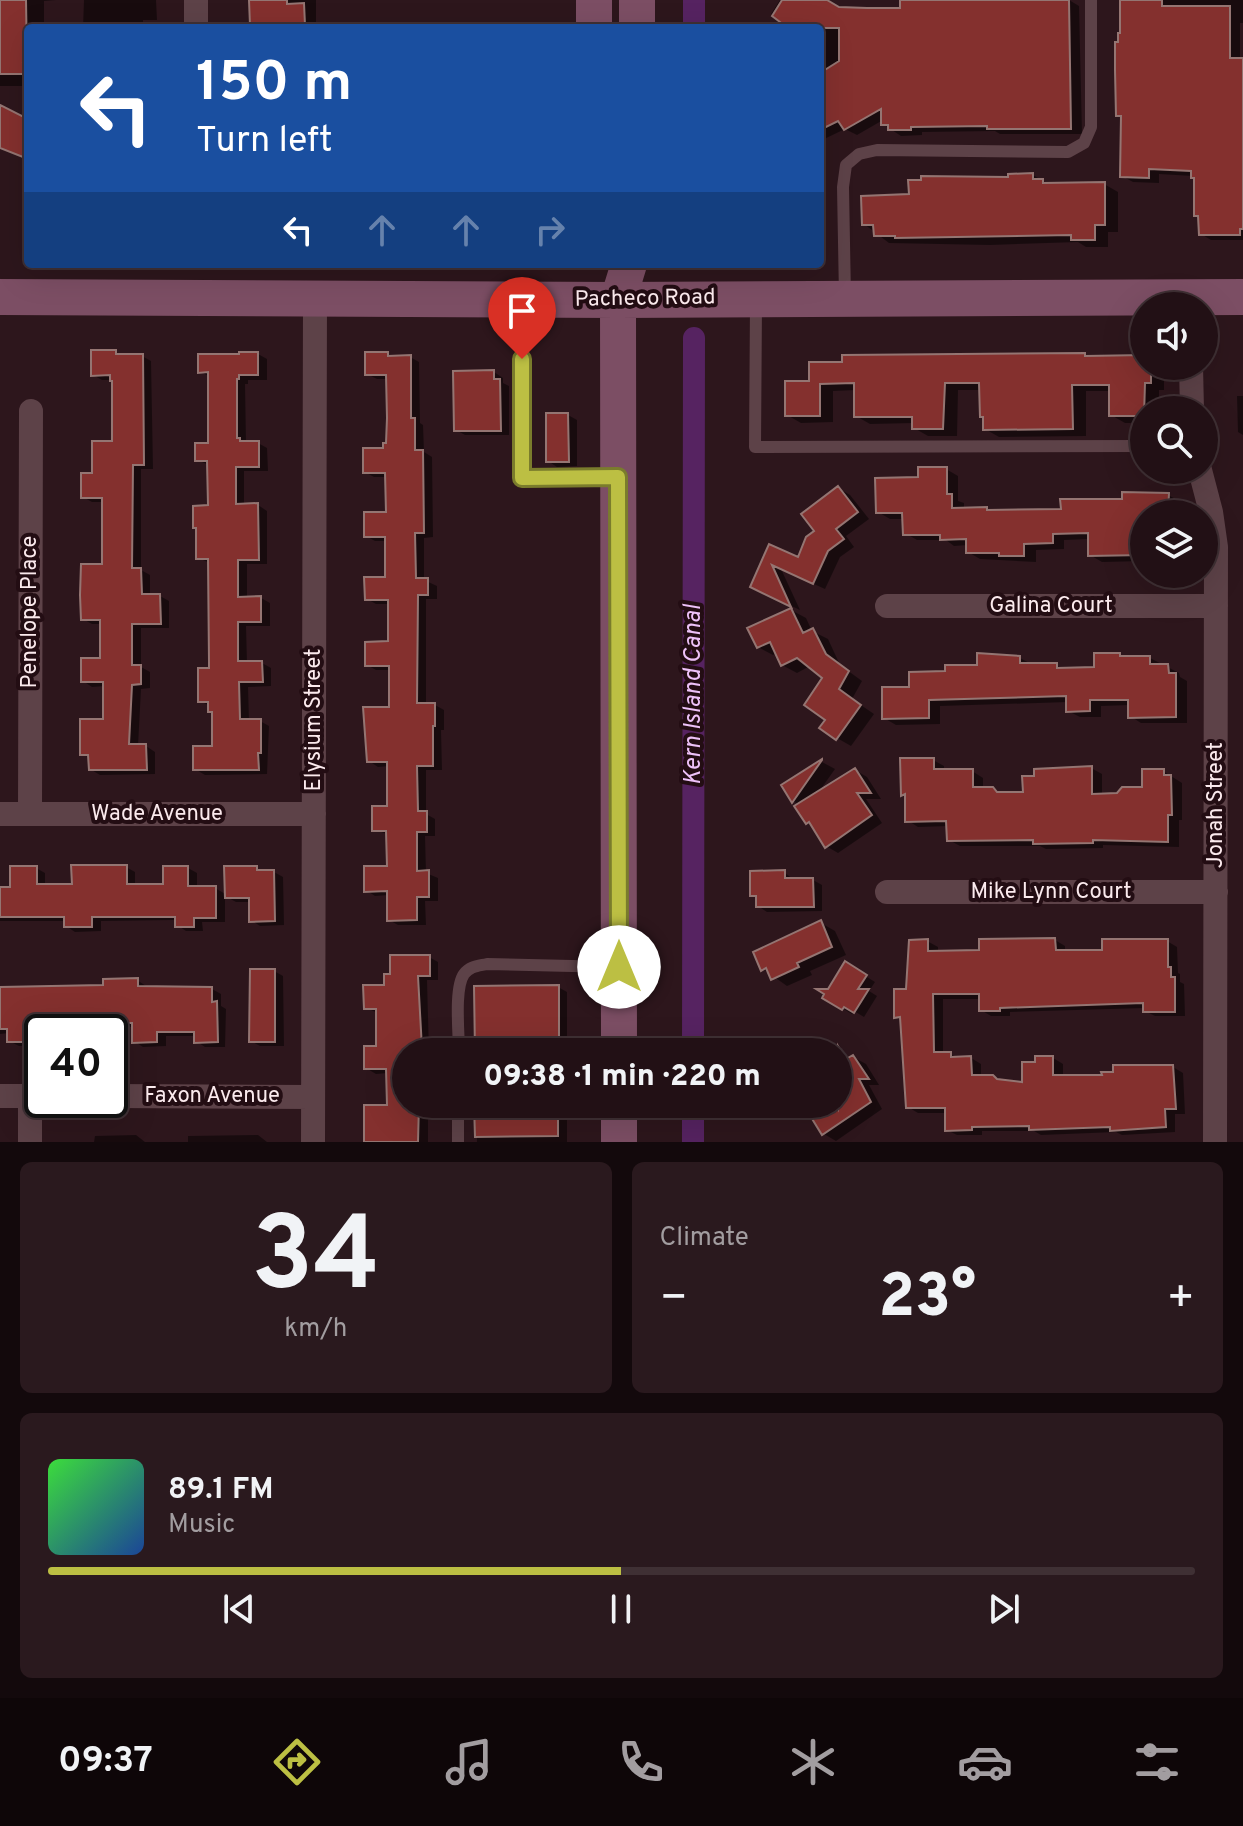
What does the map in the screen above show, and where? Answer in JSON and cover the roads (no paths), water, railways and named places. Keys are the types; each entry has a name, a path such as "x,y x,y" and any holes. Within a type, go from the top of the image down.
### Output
{"street":[{"path":"196,0 196,24"},
{"path":"594,0 594,24"},
{"path":"637,0 637,24"},
{"path":"607,268 618,300"},
{"path":"619,1038 618,300 628,268"},
{"name":"Pacheco Road","path":"0,297 1130,301"},
{"name":"Pacheco Road","path":"1218,299 1243,297"},
{"name":"Elysium Street","path":"313,1142 315,298"},
{"name":"Penelope Place","path":"30,814 31,411"},
{"name":"Jonah Street","path":"1204,484 1216,547 1215,1142"},
{"name":"Galina Court","path":"887,606 1216,606"},
{"name":"Wade Avenue","path":"0,814 314,814"},
{"name":"Mike Lynn Court","path":"887,892 1216,892"},
{"path":"0,1096 24,1096"},
{"name":"Faxon Avenue","path":"128,1096 313,1097"},
{"path":"30,1142 33,1118"},
{"path":"619,1118 619,1142"}],"lane":[{"path":"845,299 843,187 846,165 859,154 877,150 1068,152 1084,143 1091,127 1091,0"},
{"path":"756,298 755,447 1130,446"},
{"path":"521,299 522,478 618,477"},
{"path":"459,1038 459,984 464,974 473,967 487,964 619,967"},
{"path":"458,1118 458,1142"}],"waterway":[{"name":"Kern Island Canal","path":"694,0 694,24"},
{"name":"Kern Island Canal","path":"693,1038 694,338"},
{"name":"Kern Island Canal","path":"693,1118 693,1142"}]}
